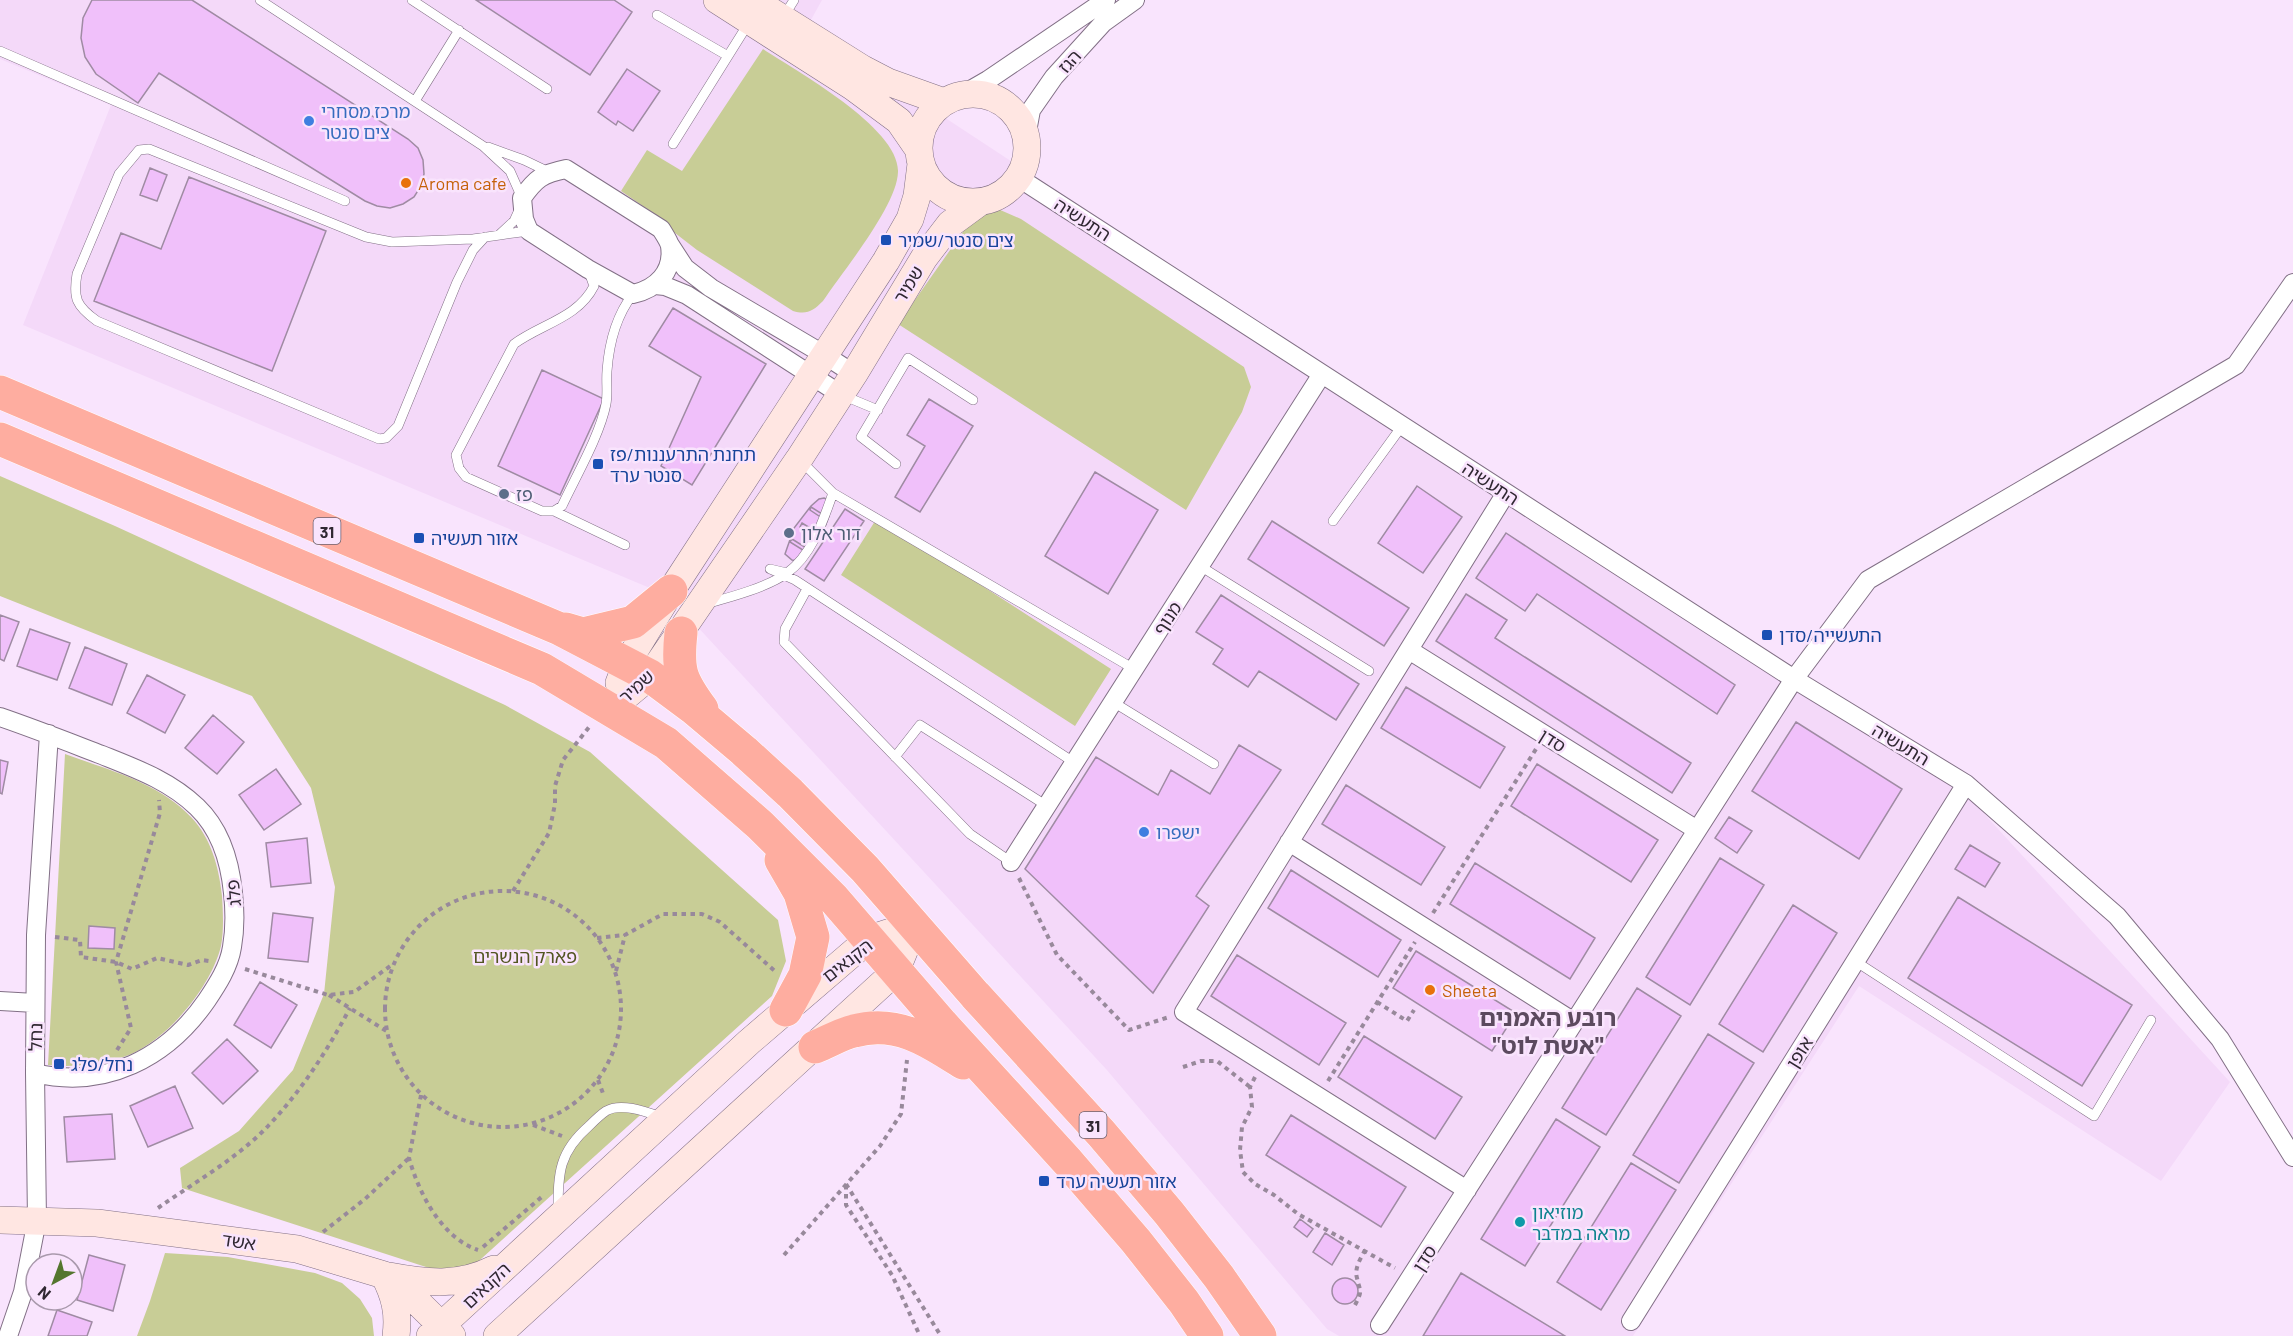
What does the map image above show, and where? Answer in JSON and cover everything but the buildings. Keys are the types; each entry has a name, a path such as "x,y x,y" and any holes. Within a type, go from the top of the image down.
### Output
{"highway":[{"name":"31","path":"0,392 537,619 639,670 715,727 790,793 865,869 1169,1213 1219,1277 1260,1336"},
{"name":"31","path":"0,439 542,669 666,743 760,825 834,899 1136,1241 1184,1302 1207,1336"},
{"path":"537,619 582,634 605,630 633,622 671,591"},
{"path":"681,633 678,658 685,685 715,727"},
{"path":"760,825 800,893 813,937 805,975 786,1010"},
{"path":"815,1047 854,1030 876,1028 909,1032 922,1036 1000,1087"}],"street":[{"path":"717,0 783,18 863,69 888,82 953,98 984,95 1003,103 1018,118 1026,137 1026,162 1019,178 999,196 980,202 953,198 935,187 899,121 854,87 783,18"},
{"name":"הגז","path":"953,98 988,80 1092,7 1106,0"},
{"name":"הגז","path":"1026,137 1031,110 1054,77 1103,23 1134,0"},
{"path":"920,157 923,126 935,109 953,98"},
{"name":"שמיר","path":"639,670 671,591 886,261 910,219 917,196 920,157"},
{"path":"670,245 666,275 655,285 633,294 588,269 529,231 522,201 538,178 549,172 566,169 662,229 685,268 847,384"},
{"name":"התעשיה","path":"1019,178 1794,679 1966,784 2117,916 2220,1039 2293,1157"},
{"name":"שמיר","path":"609,710 639,670 681,633 799,459 924,258 951,224 980,202"},
{"name":"סדן","path":"1380,1326 1794,679 1868,580 2236,365 2293,282"},
{"path":"655,285 665,286 687,295 817,364 847,384"},
{"name":"מנוף","path":"1011,862 1322,374"},
{"path":"1467,1190 1184,1012 1506,493"},
{"name":"סדן","path":"1409,650 1697,830"},
{"name":"פלג","path":"0,717 49,734 171,785 198,808 216,830 231,872 235,913 232,949 219,982 195,1017 161,1050 134,1065 102,1074 59,1079 35,1073"},
{"name":"נחל","path":"8,1336 23,1292 37,1220 36,935 49,734"},
{"name":"אופן","path":"1631,1321 1966,784"},
{"path":"1289,842 1574,1022"},
{"name":"הקנאים","path":"441,1332 514,1258 786,1010 869,939 915,924"},
{"name":"הקנאים","path":"497,1336 896,971 915,924"},
{"path":"0,1001 35,1003"},
{"name":"אשד","path":"0,1220 37,1220 129,1227 297,1249 384,1275 400,1285 441,1332"},
{"path":"384,1275 417,1282 456,1282 486,1273 514,1258"},
{"path":"384,1275 393,1292 397,1307 396,1336"}],"lane":[{"path":"260,0 483,146 510,171 522,201 514,221 498,235"},
{"path":"412,0 547,88"},
{"path":"673,144 728,56 752,10"},
{"path":"657,15 728,56"},
{"path":"415,101 459,30"},
{"path":"0,51 345,201"},
{"path":"483,146 524,160 549,172"},
{"path":"485,237 473,250 457,282 398,426 386,438 379,439 97,321 77,302 74,291 77,274 120,174 139,150 149,149 366,237 392,242 485,237 529,231"},
{"path":"588,269 594,286 588,297 561,319 527,334 514,344 456,455 459,468 466,477 542,511 554,511 626,545"},
{"path":"554,511 562,506 599,425 606,403 607,370 613,334 622,309 633,294"},
{"path":"896,464 861,437 908,358 973,400"},
{"path":"847,384 878,410"},
{"path":"1333,521 1402,426"},
{"path":"799,459 833,493 1134,669"},
{"path":"701,605 742,594 787,573 808,551 823,522 833,493"},
{"path":"1200,566 1369,671"},
{"path":"787,573 770,569 807,589 1075,763"},
{"path":"807,589 784,629 784,642 970,834 1011,862"},
{"path":"1113,702 1214,764"},
{"path":"895,757 920,724 1047,806"},
{"path":"1856,961 2094,1116 2151,1020"},
{"path":"559,1217 558,1183 563,1157 573,1140 608,1109 632,1107 666,1118"}],"path":[{"path":"513,891 549,833 555,804 555,786 562,760 594,721 609,710"},
{"path":"1318,1097 1545,735"},
{"path":"102,1074 131,1028 116,962 160,813 158,778"},
{"path":"1011,862 1057,955 1129,1030 1184,1012"},
{"path":"513,891 532,894 572,913 597,938 610,958 621,1000 617,1043 598,1080 569,1108 532,1124 503,1128 474,1124 439,1108 422,1095 410,1083 391,1048 384,1010 393,964 415,930 448,904 489,892 513,891"},
{"path":"597,938 625,935 663,914 702,914 720,922 778,973"},
{"path":"615,972 625,935"},
{"path":"328,995 388,1032"},
{"path":"1377,1002 1407,1021 1414,1010"},
{"path":"129,1227 230,1159 268,1126 309,1078 350,1008"},
{"path":"784,1255 880,1146 901,1114 909,1032"},
{"path":"1183,1067 1201,1060 1216,1061 1250,1087"},
{"path":"1263,1062 1250,1087 1252,1107 1242,1127 1240,1150 1243,1172 1255,1184 1274,1195 1298,1214 1411,1278"},
{"path":"297,1249 350,1212 388,1180 409,1158 422,1095"},
{"path":"532,1124 573,1140"},
{"path":"409,1158 427,1201 444,1226 464,1245 479,1250"},
{"path":"471,1257 558,1183"},
{"path":"846,1184 846,1204 892,1275 920,1336"},
{"path":"846,1184 941,1336"},
{"path":"1355,1305 1361,1295 1361,1288 1356,1277 1357,1268 1365,1250"}],"shaded area":[{"path":"0,0 822,0 807,27 1955,782 2230,1082 2161,1181 1859,986 1633,1336 1339,1336 1327,1329 1106,1069 669,596 23,325 111,105 0,59"}],"green space":[{"path":"763,49 844,102 865,120 882,137 894,155 898,172 889,202 868,238 823,301 813,310 806,312 793,311 697,250 656,215 621,191 647,150 682,171"},
{"path":"998,209 1021,219 1244,367 1251,387 1242,412 1186,510 898,324 967,226 981,213"},
{"name":"פארק הנשרים","path":"0,476 115,526 505,705 590,752 778,920 786,961 772,996 460,1278 182,1188 180,1168 239,1131 293,1070 324,994 335,887 311,788 252,696 0,596"},
{"path":"877,518 1111,669 1075,726 841,575"},
{"path":"65,754 132,778 178,805 198,825 209,844 219,874 222,896 223,934 216,962 186,1010 158,1037 129,1055 78,1066 48,1065"},
{"path":"165,1253 228,1257 315,1273 342,1283 360,1299 372,1318 374,1336 137,1336"}],"place":[{"name":"מרכז מסחרי צים סנטר","path":"309,121"},
{"name":"Aroma cafe","path":"406,183"},
{"name":"צים סנטר/שמיר","path":"886,240"},
{"name":"תחנת התרעננות/פז סנטר ערד","path":"598,464"},
{"name":"פז","path":"504,494"},
{"name":"דור אלון","path":"789,533"},
{"name":"אזור תעשיה","path":"419,538"},
{"name":"התעשייה/סדן","path":"1767,635"},
{"name":"ישפרו","path":"1144,832"},
{"name":"Sheeta","path":"1430,990"},
{"name":"נחל/פלג","path":"59,1064"},
{"name":"אזור תעשיה ערד","path":"1044,1181"},
{"name":"מוזיאון מראה במדבר","path":"1520,1222"}],"district":[{"name":"רובע האמנים \"אשת לוט\"","path":"1548,1030"}]}
